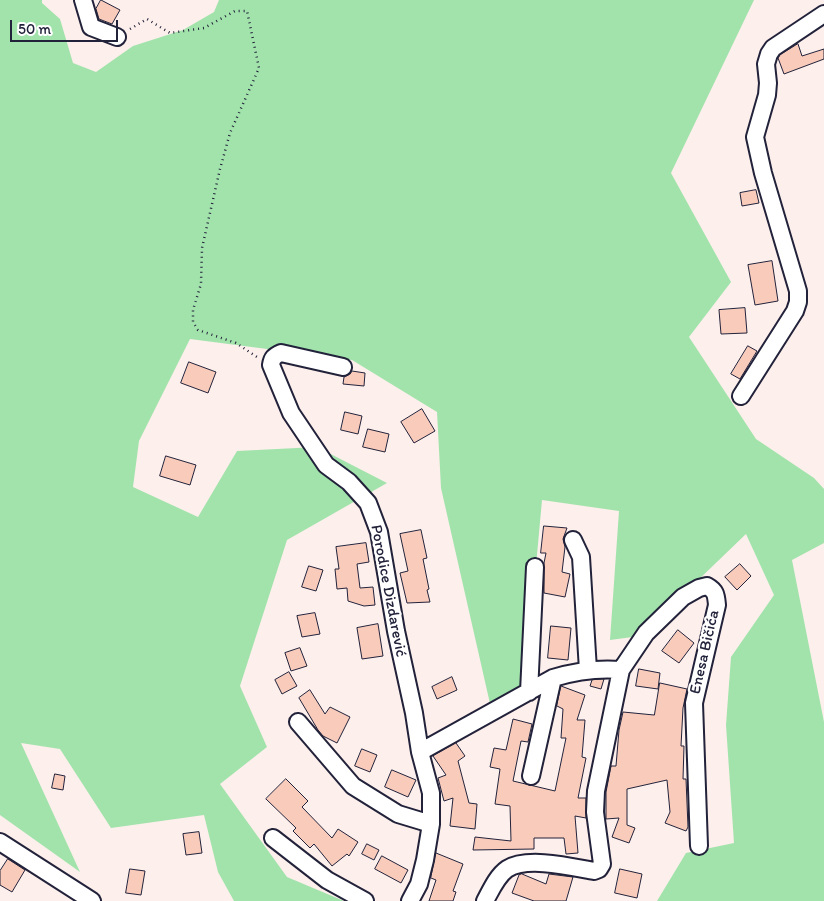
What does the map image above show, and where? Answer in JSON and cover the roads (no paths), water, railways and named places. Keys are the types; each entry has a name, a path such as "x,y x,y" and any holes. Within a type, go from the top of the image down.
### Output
{"street":[{"path":"83,0 91,27 117,37"},
{"path":"741,396 795,311 798,302 798,291 763,173 755,137 767,96 766,64 768,54 773,48 824,14"},
{"name":"Porodice Dizdarević","path":"343,368 281,353 274,355 271,365 291,413 326,465 349,482 368,503 379,532 420,752"},
{"path":"573,540 581,557 588,670"},
{"path":"529,692 535,567"},
{"name":"Enesa Bičića","path":"485,901 498,878 506,870 514,866 526,864 550,865 594,870 602,864 595,812 596,791 621,670 646,633 683,597 699,588 707,586 713,589 716,594 716,605 694,702 699,846"},
{"path":"410,901 421,876 431,824 431,793 420,752 553,678 573,672 603,668 621,670"},
{"path":"531,776 553,678"},
{"path":"298,722 353,786 398,814 431,824"},
{"path":"273,838 327,880 365,901"},
{"path":"0,842 92,901"}]}
